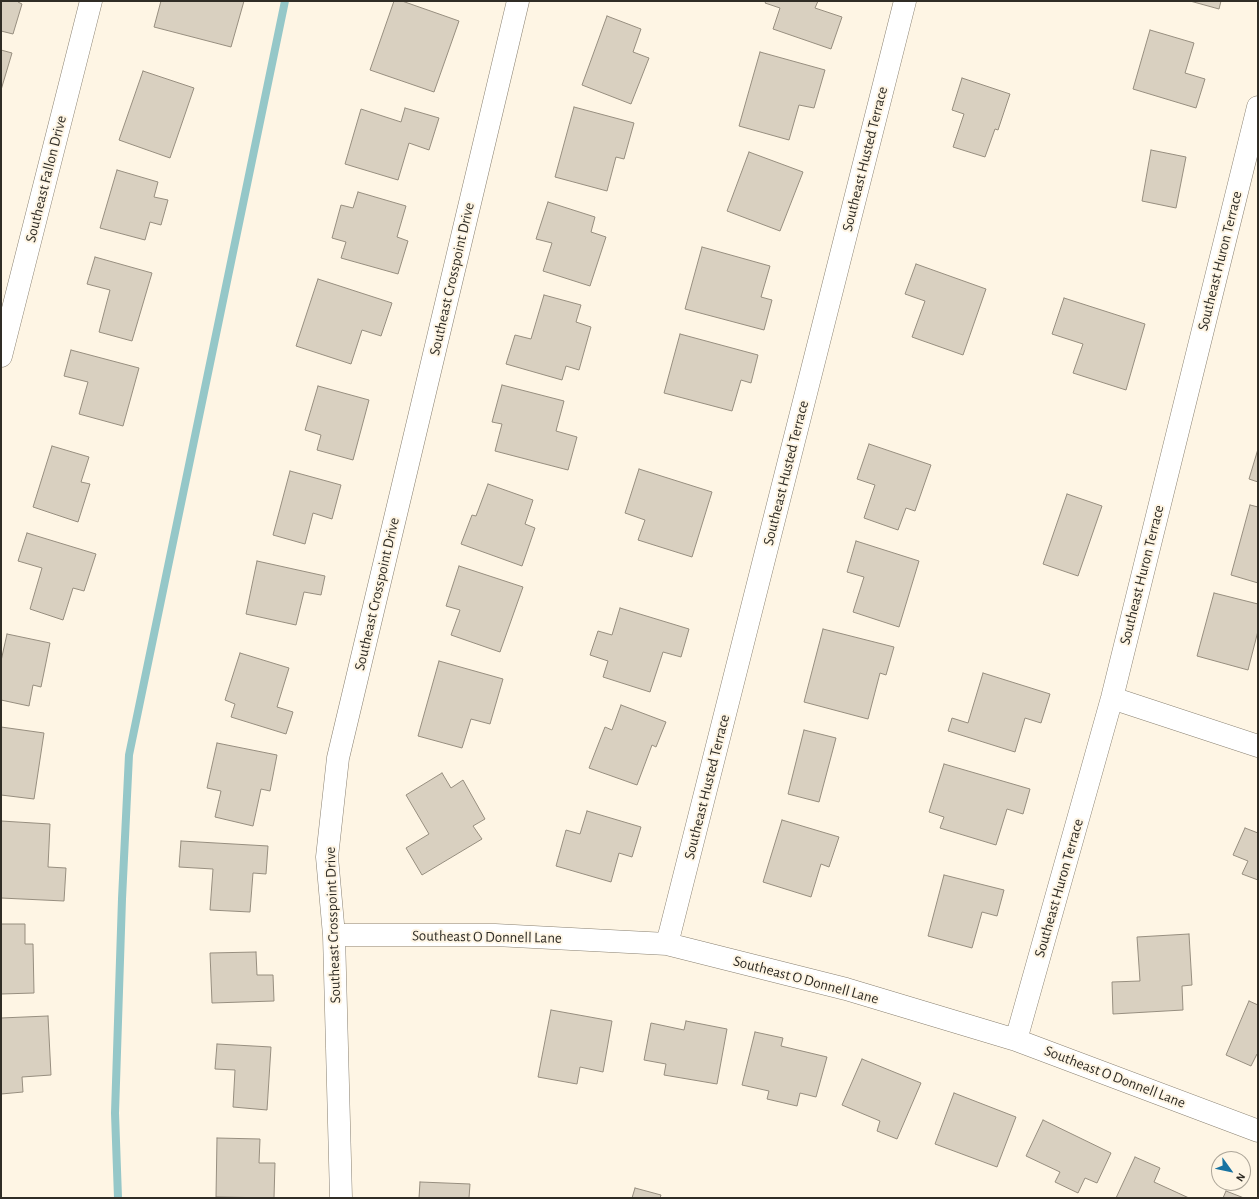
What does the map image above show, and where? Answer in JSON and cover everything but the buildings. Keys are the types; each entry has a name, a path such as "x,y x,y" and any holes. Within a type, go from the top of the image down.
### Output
{"street":[{"name":"Southeast Fallon Drive","path":"1,356 92,1"},
{"name":"Southeast Crosspoint Drive","path":"341,1198 334,935 327,857 338,758 518,1"},
{"name":"Southeast Husted Terrace","path":"667,944 905,1"},
{"name":"Southeast Huron Terrace","path":"1016,1040 1112,698 1258,107"},
{"path":"1112,698 1258,746"},
{"name":"Southeast O Donnell Lane","path":"334,935 495,935 667,944 846,989 1016,1040 1258,1131"}],"waterway":[{"path":"118,1198 115,1113 122,899 129,755 285,1"}]}
